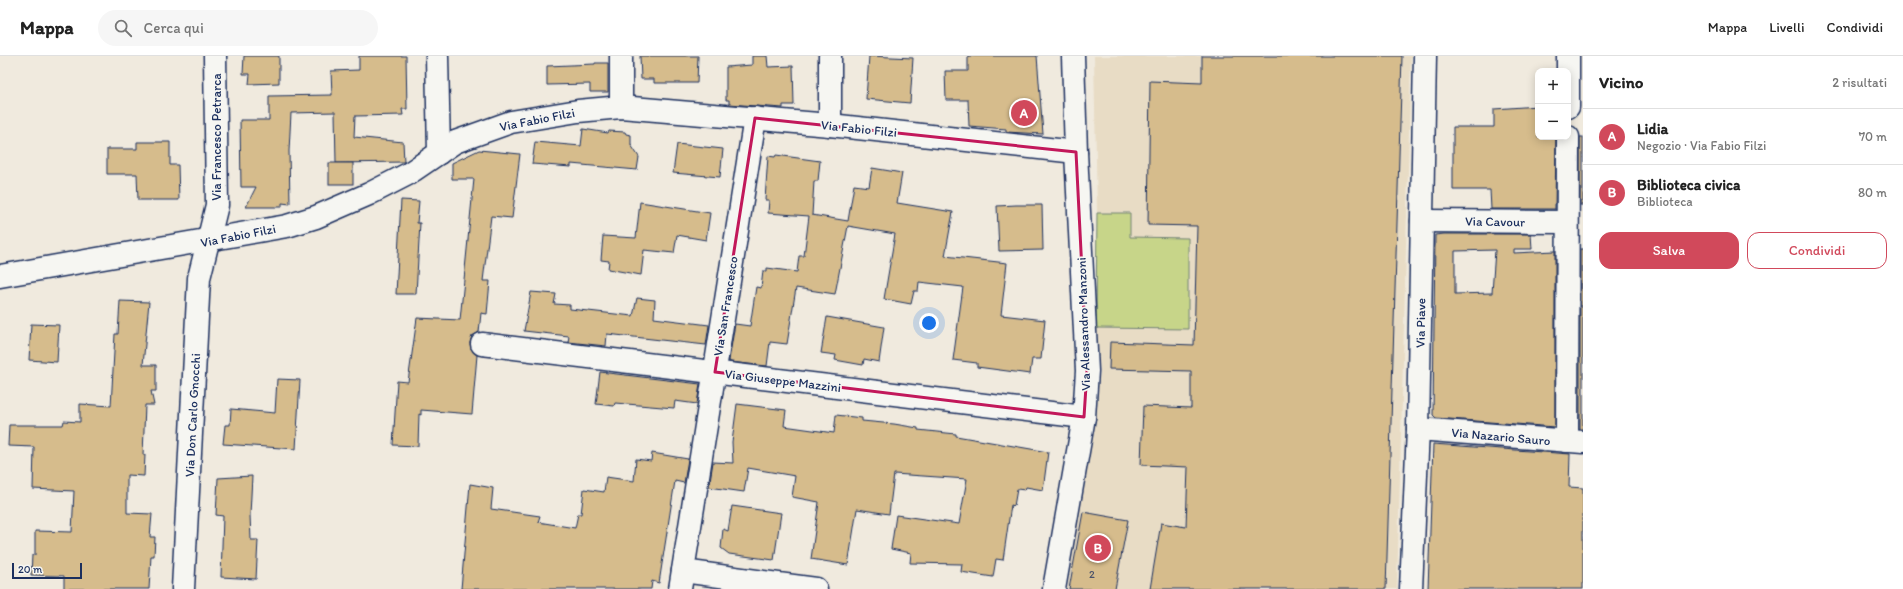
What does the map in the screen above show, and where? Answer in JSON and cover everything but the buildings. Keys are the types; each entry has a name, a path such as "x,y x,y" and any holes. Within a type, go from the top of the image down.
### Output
{"street":[{"name":"Via Francesco Petrarca","path":"208,241 217,205 215,56"},
{"path":"437,56 439,153"},
{"path":"621,56 621,107"},
{"path":"830,56 830,125"},
{"name":"Via Alessandro Manzoni","path":"1054,589 1084,417 1087,371 1076,152 1073,56"},
{"name":"Via Piave","path":"1411,589 1418,429 1425,56"},
{"path":"1568,56 1568,104"},
{"name":"Via Fabio Filzi","path":"0,276 208,241 287,226 316,217 370,194 408,174 455,142 511,122 578,111 621,107 755,118 1076,152"},
{"name":"Via San Francesco","path":"682,580 755,118"},
{"path":"1568,140 1568,222 1575,442"},
{"name":"Via Cavour","path":"1422,221 1568,222"},
{"name":"Via Don Carlo Gnocchi","path":"183,589 199,278 208,241"},
{"name":"Via Giuseppe Mazzini","path":"482,344 1084,417"},
{"name":"Via Nazario Sauro","path":"1418,429 1575,442"},
{"path":"682,580 816,589"}],"highlighted area":[{"path":"755,118 1076,152 1087,371 1084,417 715,372"}],"shaded area":[{"path":"1094,56 1411,56 1397,589 1067,589 1100,372 1096,328 1097,213"}],"green space":[{"path":"1097,213 1130,213 1130,237 1188,238 1188,329 1096,328"}],"place":[{"name":"Lidia","path":"1024,113"},
{"name":"Biblioteca civica","path":"1098,548"}]}
